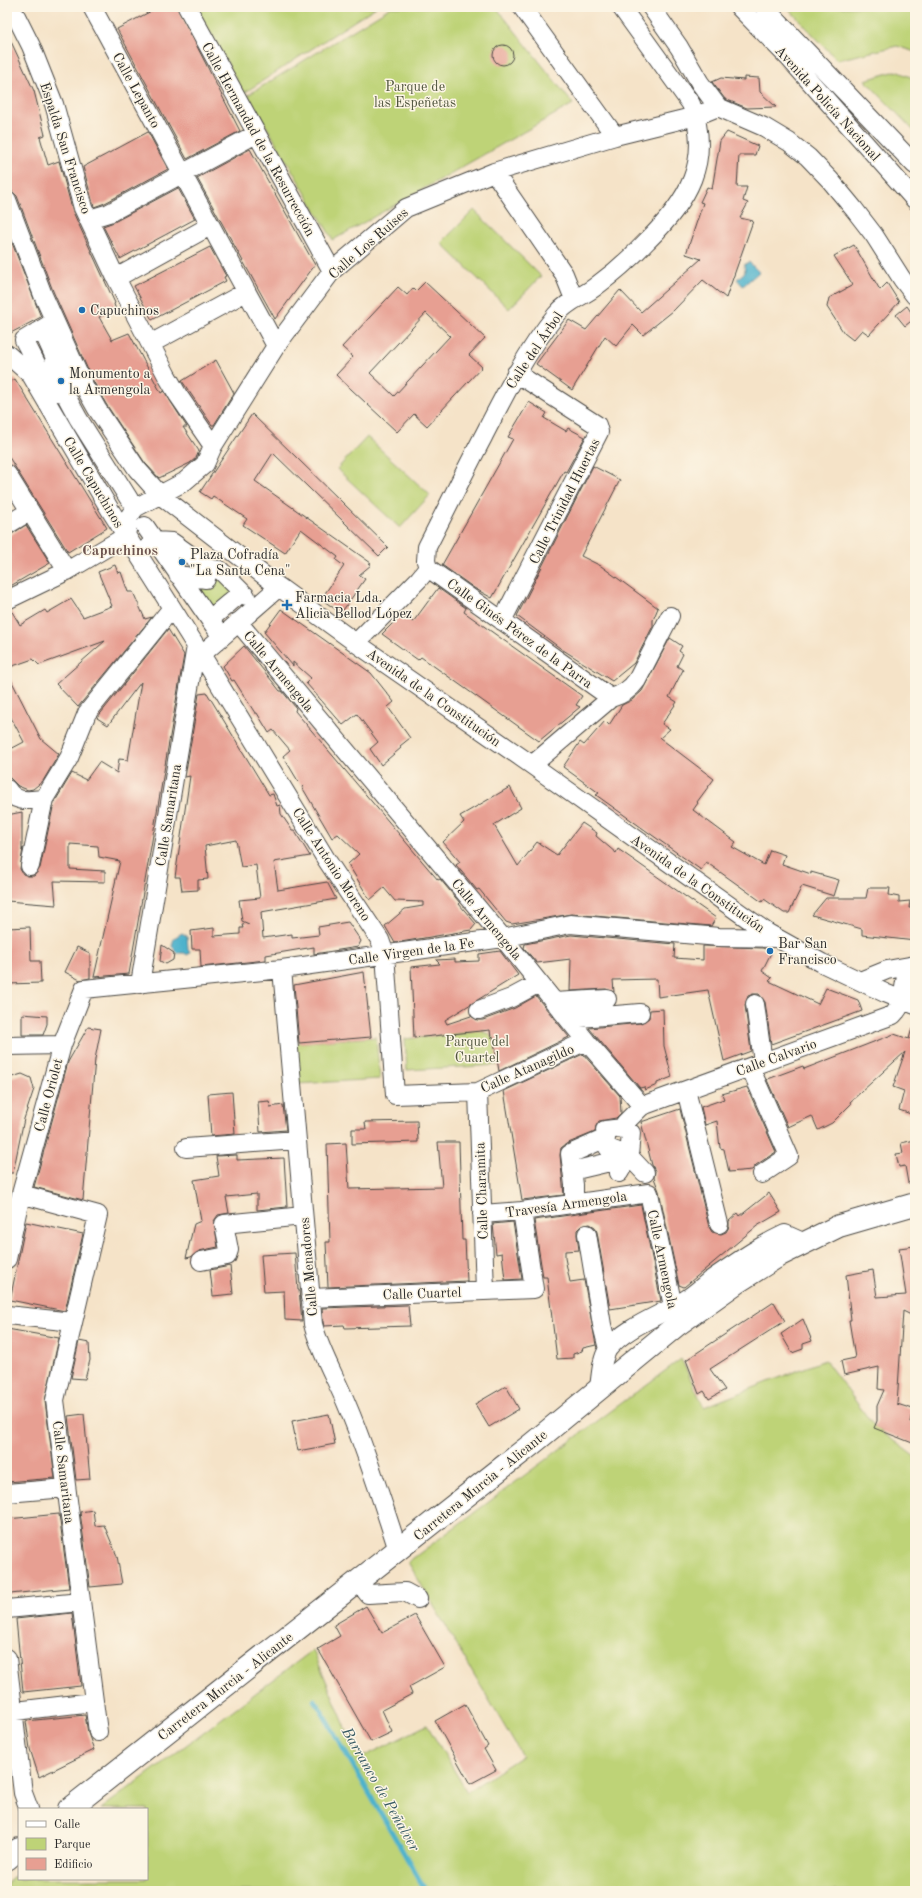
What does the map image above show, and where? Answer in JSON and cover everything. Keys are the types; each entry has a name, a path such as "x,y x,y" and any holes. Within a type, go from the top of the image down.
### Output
{"highway":[{"name":"Carretera Murcia - Alicante","path":"70,1808 532,1444 599,1388 675,1316 736,1283 780,1255 839,1226 915,1204"},
{"path":"7,1859 18,1850"}],"street":[{"name":"Calle Lepanto","path":"92,7 276,346"},
{"name":"Calle Hermandad de la Resurrección","path":"187,7 332,271"},
{"path":"522,7 615,136"},
{"path":"621,7 691,104 696,116"},
{"path":"651,7 679,47 700,83 718,107 764,127 789,142 808,158 830,180 854,209 874,235 902,279 915,296"},
{"name":"Avenida Policía Nacional","path":"739,7 790,59 915,200"},
{"name":"Avenida Policía Nacional","path":"764,7 915,165"},
{"name":"Espalda San Francisco","path":"16,16 31,46 54,104 78,194 116,278 152,343 178,395 213,446"},
{"name":"Calle Los Ruises","path":"126,536 129,517 135,508 184,482 197,472 204,464 213,446 276,346 332,271 406,208 494,172 615,136 696,116 718,107"},
{"name":"Calle del Árbol","path":"428,568 426,554 427,547 516,373 556,314 574,299 594,288 628,261 678,208 696,172 700,138 696,116"},
{"path":"89,219 109,213 256,134"},
{"path":"494,172 564,274 574,299"},
{"name":"Avenida de la Constitución","path":"7,200 42,295 71,361 97,409 137,469 160,495 279,587 768,933 860,981 909,1003"},
{"path":"116,278 210,226"},
{"path":"152,343 246,292"},
{"path":"40,360 45,327 24,340 40,360 55,391 65,394 121,497"},
{"name":"Calle Capuchinos","path":"8,356 31,375 126,536 199,650"},
{"name":"Calle Trinidad Huertas","path":"502,621 599,432 597,425 516,373"},
{"path":"7,474 67,572"},
{"path":"7,525 30,511"},
{"path":"145,526 150,545 199,600 213,625 235,584 220,570 210,569 180,541 150,545"},
{"path":"7,600 67,572 126,536"},
{"path":"356,642 419,579 428,568"},
{"name":"Calle Ginés Pérez de la Parra","path":"428,568 611,698"},
{"path":"178,575 206,579"},
{"path":"199,650 238,622 279,587"},
{"path":"30,866 44,799 69,758 87,713 172,608"},
{"path":"532,765 611,698 626,692 637,680 670,616"},
{"name":"Calle Armengola","path":"238,622 503,938 586,1041 642,1106"},
{"name":"Calle Antonio Moreno","path":"199,650 326,859 380,940 385,954 395,1095"},
{"name":"Calle Samaritana","path":"140,984 199,650"},
{"path":"7,789 14,798 19,801 44,799"},
{"name":"Calle Virgen de la Fe","path":"140,984 282,969 503,938 570,924 719,937 778,938"},
{"path":"860,981 887,970 914,966"},
{"path":"909,1003 905,978 908,971 914,966"},
{"name":"Calle Menadores","path":"282,969 313,1324 319,1345 347,1405 369,1461 398,1550"},
{"path":"479,1010 511,998 539,983"},
{"name":"Calle Oriolet","path":"7,1258 21,1194 62,1045 84,990 140,984"},
{"path":"554,1002 607,999"},
{"name":"Calle Calvario","path":"642,1106 893,1015 898,1009 909,1003"},
{"path":"755,1004 757,1064 788,1156 762,1174"},
{"path":"568,1018 640,1013"},
{"name":"Calle Atanagildo","path":"395,1095 478,1092 586,1041"},
{"path":"9,1051 62,1045"},
{"path":"686,1090 719,1224"},
{"name":"Calle Charamita","path":"478,1092 485,1291"},
{"path":"574,1204 570,1154 606,1138 605,1130 623,1128 625,1123 642,1106"},
{"path":"186,1148 297,1140"},
{"path":"573,1177 615,1158 645,1173"},
{"name":"Calle Armengola","path":"649,1193 675,1316"},
{"name":"Travesía Armengola","path":"482,1214 522,1211 649,1193"},
{"name":"Calle Samaritana","path":"21,1194 98,1215 55,1400 98,1732"},
{"name":"Calle Cuartel","path":"310,1298 534,1288 522,1211"},
{"path":"201,1261 227,1256 229,1250 224,1224 303,1216"},
{"path":"588,1234 602,1325 608,1349"},
{"path":"7,1314 73,1322"},
{"path":"599,1388 602,1366 608,1349 642,1323 675,1316"},
{"path":"7,1493 66,1488"},
{"path":"358,1581 368,1594 405,1592 418,1599"},
{"path":"7,1599 80,1597"},
{"path":"7,1609 80,1597"},
{"path":"7,1658 13,1753 23,1793 29,1808"},
{"path":"10,1706 93,1697"}],"green space":[{"path":"196,7 376,7 244,93"},
{"name":"Parque de las Espeñetas","path":"391,7 496,7 573,104 333,240 248,95"},
{"path":"787,7 915,7 915,52 897,46 837,60"},
{"path":"896,71 915,79 915,132 865,80"},
{"path":"474,210 541,276 509,309 441,243"},
{"path":"367,437 430,495 400,528 337,469"},
{"path":"220,570 234,593 209,610 193,587"},
{"name":"Parque del Cuartel","path":"480,1031 490,1034 491,1037 494,1036 499,1065 407,1070 405,1039"},
{"path":"376,1037 380,1079 296,1084 293,1043"},
{"path":"681,1359 704,1407 825,1360 874,1426 915,1457 915,1891 7,1891 7,1883 18,1874 18,1880 148,1880 148,1808 102,1808 313,1650 359,1759 427,1725 467,1792 522,1756 408,1562"}],"water":[{"path":"749,262 759,272 743,286 737,279 745,272 744,265"},
{"path":"182,933 187,936 188,949 190,951 188,955 184,953 177,953 172,946 174,938"}],"building":[{"path":"159,7 177,7 240,131 187,159 117,29"},
{"path":"7,33 34,91 45,135 40,137 48,165 59,161 73,212 115,303 116,310 99,317 112,340 129,333 161,393 164,391 187,427 183,427 199,451 196,458 190,463 159,478 145,463 106,404 92,379 53,291 17,196 13,192 7,190"},
{"path":"503,45 510,48 513,55 510,62 503,65 496,62 493,55 496,48"},
{"path":"744,77 759,78 760,92 776,107 747,108 725,99 712,82 721,78 744,80"},
{"path":"148,132 168,169 105,203 94,207 83,167"},
{"path":"727,132 758,146 755,155 739,155 737,187 747,187 743,201 748,203 740,218 753,221 726,298 703,280 673,311 643,335 633,325 616,346 605,336 572,390 536,364 569,320 586,330 620,290 641,312 701,259 686,254 703,203 700,202 707,187 712,189 720,141"},
{"path":"250,149 315,265 275,319 197,178"},
{"path":"178,188 195,219 120,259 103,226 114,222"},
{"path":"7,230 41,317 7,335"},
{"path":"854,245 880,290 887,283 899,302 869,335 862,330 853,340 844,333 827,307 829,298 853,285 834,256"},
{"path":"210,247 226,276 224,277 226,281 152,320 134,286"},
{"path":"425,282 485,338 469,355 482,367 427,426 414,414 397,432 336,375 353,357 342,347 398,287 407,295 413,288 416,291","holes":["426,313 450,336 394,396 370,373"]},
{"path":"907,306 915,318 905,326 896,315"},
{"path":"216,360 234,393 214,425 212,425 182,381"},
{"path":"15,379 107,528 68,552 7,454 7,384"},
{"path":"529,402 547,413 544,418 566,431 568,428 585,437 492,598 474,588 442,565 513,439 508,437"},
{"path":"252,414 388,547 379,556 273,453 255,481 371,563 369,564 371,565 359,575 365,579 341,613 321,599 344,566 336,560 338,557 301,529 285,553 243,525 247,519 213,496 211,499 200,492"},
{"path":"593,466 620,480 581,556 601,566 658,608 653,620 653,626 634,663 612,681 560,648 517,616"},
{"path":"26,525 50,563 7,588 7,537"},
{"path":"115,565 118,573 121,572 128,592 133,592 145,619 152,617 78,707 56,684 105,641 39,665 33,659 7,668 7,610 11,610 20,625 45,610 47,613 71,599 83,617 112,606 98,572"},
{"path":"438,588 466,608 464,612 582,696 576,705 580,707 539,741 421,657 418,660 382,634 402,614 413,622"},
{"path":"281,609 371,673 394,702 388,707 410,738 381,765 370,749 378,742 357,714 343,725 306,683 311,678 293,662 293,666 264,632"},
{"path":"168,629 184,655 129,974 94,977 120,861 99,857 98,846 70,844 70,869 105,871 105,882 54,881 56,905 7,901 7,815 22,812 22,851 23,848 20,869 23,874 34,876 40,868 54,803 72,773 86,780 99,762 117,773 119,759 128,760 141,682 108,725 97,718"},
{"path":"670,638 682,646 679,651 683,654 677,666 683,670 669,697 677,702 662,724 670,729 660,738 714,779 693,810 736,842 732,847 764,865 770,850 785,855 782,864 811,874 811,872 839,880 834,896 802,886 789,913 784,913 764,899 762,902 706,862 701,870 596,795 599,793 563,767 580,742 584,745 605,721 609,725 622,705 632,700 642,691"},
{"path":"244,646 280,691 282,691 296,708 295,711 438,880 440,879 460,903 459,904 476,924 471,930 395,943 385,926 405,909 423,906 423,902 395,901 384,888 370,900 348,864 359,854 338,834 332,838 302,787 304,787 298,781 283,756 290,750 273,730 269,733 257,713 255,713 234,680 232,681 223,666"},
{"path":"7,672 41,739 59,754 43,781 33,789 28,790 18,786 7,775 7,751 24,742 7,710"},
{"path":"207,693 269,795 273,794 277,806 280,805 281,814 292,830 294,830 310,856 274,862 278,890 327,882 336,899 261,912 263,938 292,934 292,938 319,935 318,927 348,922 361,941 358,947 314,954 314,947 266,955 266,960 201,967 200,949 192,949 191,931 214,928 214,936 240,934 240,928 243,928 242,925 249,924 242,921 239,900 260,898 256,865 241,867 236,840 205,846 208,879 198,880 198,890 182,891 180,877 175,877 190,776 185,777 199,694"},
{"path":"510,787 521,808 494,825 518,866 537,842 557,855 582,823 597,833 596,836 616,853 618,849 716,918 711,926 571,914 512,924 506,922 479,889 477,890 456,865 460,862 443,842 464,822 460,816"},
{"path":"868,888 890,888 889,895 899,897 899,902 910,901 909,908 913,908 913,919 915,919 915,941 862,935 862,929 812,915 826,898 866,898"},
{"path":"30,927 31,961 40,961 41,983 7,984 7,928"},
{"path":"571,935 675,944 674,958 703,960 703,946 763,948 771,953 762,971 772,978 769,981 818,1004 826,988 858,1000 862,1011 771,1044 765,1002 759,994 753,994 748,996 745,1005 751,1051 724,1061 708,990 658,997 657,979 613,980 614,992 606,989 570,991 571,959 537,963 524,948 525,944"},
{"path":"162,945 174,953 173,960 166,964 160,961"},
{"path":"77,947 90,953 90,978 80,980 65,972"},
{"path":"500,951 518,975 445,1020 447,1024 471,1016 477,1020 483,1020 515,1008 536,996 569,1037 499,1071 493,1036 491,1038 490,1030 414,1038 411,967 440,964 436,960 455,959 455,962 479,961 479,954"},
{"path":"364,972 371,1037 299,1043 294,985"},
{"path":"663,1009 664,1046 672,1077 645,1090 644,1087 640,1088 589,1028 641,1023 649,1018 650,1010"},
{"path":"22,1014 47,1016 47,1024 43,1035 22,1035"},
{"path":"88,1027 101,1029 95,1059 83,1200 34,1187 68,1062"},
{"path":"912,1028 915,1028 915,1097 911,1114 899,1110 904,1091 893,1087 905,1052 850,1102 851,1104 832,1123 818,1130 812,1116 788,1127 767,1080 768,1079 803,1066 804,1069 894,1034 909,1039"},
{"path":"583,1054 620,1096 621,1113 616,1118 599,1121 595,1132 566,1144 561,1148 560,1155 564,1195 522,1200 504,1091"},
{"path":"22,1074 31,1078 34,1089 24,1119 13,1173 7,1173 7,1084 12,1077"},
{"path":"747,1087 776,1152 756,1165 752,1170 729,1172 724,1149 720,1148 717,1121 705,1125 701,1107 724,1099 722,1094"},
{"path":"232,1092 235,1134 211,1136 208,1094"},
{"path":"269,1101 270,1107 283,1105 286,1130 260,1132 258,1102"},
{"path":"680,1109 709,1227 712,1232 721,1234 726,1232 729,1227 729,1221 738,1213 740,1216 769,1193 781,1212 757,1226 684,1287 679,1285 659,1191 654,1178 655,1171 652,1165 641,1122"},
{"path":"417,1121 418,1142 352,1144 352,1129 366,1129 365,1122"},
{"path":"915,1140 915,1182 908,1183 905,1166 899,1167 896,1154 903,1153 901,1143"},
{"path":"438,1142 459,1142 462,1240 465,1240 467,1281 328,1287 326,1242 330,1242 327,1144 346,1143 349,1189 442,1187"},
{"path":"237,1155 237,1160 284,1158 287,1207 257,1210 257,1194 226,1197 229,1213 218,1215 214,1221 218,1247 199,1251 191,1257 186,1258 194,1224 201,1221 194,1180 219,1176 216,1156"},
{"path":"641,1205 661,1301 610,1309 597,1232 595,1227 590,1224 581,1226 577,1230 579,1250 565,1251 565,1258 570,1282 584,1280 596,1345 583,1348 582,1351 573,1354 573,1358 557,1359 547,1277 543,1277 534,1220"},
{"path":"26,1222 83,1234 65,1311 10,1300"},
{"path":"513,1222 522,1279 505,1280 502,1253 496,1254 493,1224"},
{"path":"915,1246 915,1317 903,1311 897,1404 913,1409 910,1422 915,1424 915,1444 874,1428 877,1421 877,1406 884,1390 878,1389 879,1367 844,1375 841,1361 855,1358 849,1320 851,1320 846,1275 873,1270 877,1297 906,1295 899,1248"},
{"path":"295,1253 302,1321 285,1320 284,1291 264,1292 261,1255"},
{"path":"230,1266 233,1294 213,1296 210,1270"},
{"path":"774,1302 785,1321 710,1369 725,1390 709,1399 704,1391 699,1394 686,1360"},
{"path":"408,1305 410,1326 345,1328 344,1325 324,1326 323,1322 322,1308"},
{"path":"803,1319 812,1341 803,1344 803,1349 792,1353 781,1334"},
{"path":"7,1329 59,1338 45,1401 55,1478 7,1482"},
{"path":"79,1341 89,1343 90,1360 85,1379 71,1378"},
{"path":"506,1386 519,1409 489,1427 475,1404"},
{"path":"84,1414 90,1479 76,1480 68,1416"},
{"path":"329,1414 335,1444 298,1451 292,1421"},
{"path":"93,1510 95,1526 104,1525 117,1556 122,1584 90,1587 80,1512"},
{"path":"59,1514 69,1588 10,1594 7,1569 7,1519"},
{"path":"366,1606 382,1633 415,1615 445,1667 409,1687 412,1694 382,1710 392,1732 371,1742 318,1649 340,1636 334,1625"},
{"path":"72,1613 81,1686 23,1692 16,1619"},
{"path":"465,1704 488,1746 484,1749 496,1770 470,1784 435,1721"},
{"path":"85,1715 88,1733 94,1750 39,1777 30,1749 26,1721"}],"waterway":[{"name":"Barranco de Peñalver","path":"315,1700 426,1891"}],"place":[{"name":"Capuchinos","path":"82,310"},
{"name":"Monumento a la Armengola","path":"61,381"},
{"name":"Plaza Cofradía \"La Santa Cena\"","path":"182,562"},
{"name":"Farmacia Lda. Alicia Bellod López","path":"287,605"},
{"name":"Bar San Francisco","path":"770,951"}],"district":[{"name":"Capuchinos","path":"120,550"}]}
